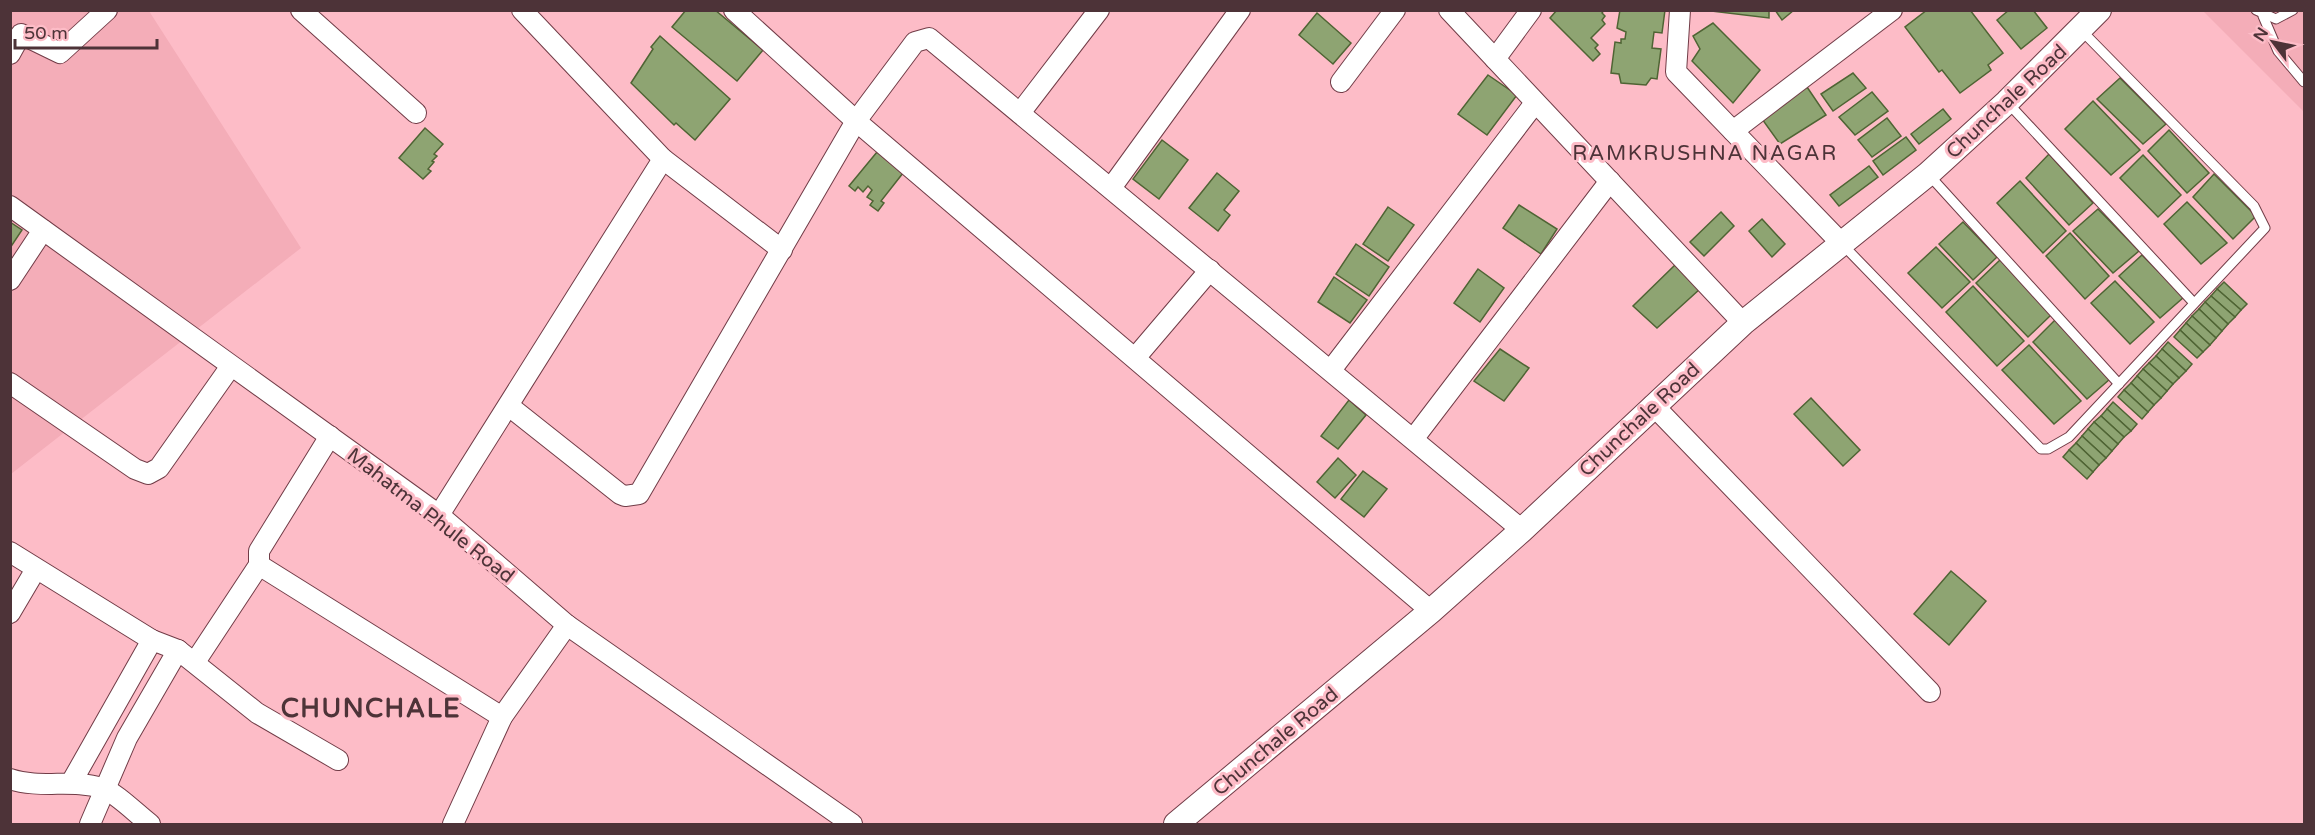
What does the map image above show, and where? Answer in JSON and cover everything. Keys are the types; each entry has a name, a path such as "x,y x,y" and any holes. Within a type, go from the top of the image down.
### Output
{"street":[{"path":"10,54 16,29 60,53 107,10"},
{"path":"301,10 416,113"},
{"path":"522,10 663,159 782,250"},
{"path":"734,10 856,121 1431,611"},
{"path":"1020,113 1100,10"},
{"path":"1111,188 1240,10"},
{"path":"1341,82 1395,10"},
{"path":"1449,10 1743,323"},
{"path":"1495,59 1531,10"},
{"path":"1680,10 1676,72 1843,245"},
{"path":"1733,131 1892,10"},
{"name":"Chunchale Road","path":"1176,825 1431,611 1522,530 1743,323 1843,245 1928,174 2007,102 2099,10"},
{"path":"509,406 620,494 625,496 639,494 856,121 915,42 929,38 1414,438 1522,530"},
{"path":"1331,370 1535,103"},
{"path":"439,515 663,159"},
{"path":"1414,438 1610,181"},
{"name":"Mahatma Phule Road","path":"10,206 439,515 567,625 852,825"},
{"path":"10,280 43,230"},
{"path":"1135,358 1210,270"},
{"path":"10,383 135,469 148,474 159,468 231,366"},
{"path":"1653,405 1930,692"},
{"path":"195,662 260,565 259,551 330,436"},
{"path":"10,552 152,640 178,650 257,713 338,760"},
{"path":"260,565 502,717"},
{"path":"10,613 36,569"},
{"path":"453,825 502,717 567,625"},
{"path":"71,783 152,640"},
{"path":"90,825 127,738 178,650"},
{"path":"10,779 22,783 71,783 105,788 150,825"}],"lane":[{"path":"2260,13 2276,19 2293,10"},
{"path":"2260,13 2278,51 2304,82"},
{"path":"1843,245 2041,449 2048,449 2069,437 2193,302 2265,228 2262,216 2081,30"},
{"path":"2007,102 2193,302"},
{"path":"1928,174 2119,384"}],"shaded area":[{"path":"11,11 149,11 301,248 11,474"},
{"path":"2203,11 2304,11 2304,112"}],"building":[{"path":"686,10 715,10 763,50 737,81 672,27"},
{"path":"1557,10 1604,10 1602,13 1605,16 1602,20 1605,24 1591,38 1598,45 1595,48 1600,54 1593,61 1550,18"},
{"path":"1620,10 1665,10 1662,33 1654,32 1652,48 1661,49 1657,79 1651,78 1646,85 1621,83 1619,74 1611,73 1615,42 1621,43 1621,39 1625,39 1626,32 1617,28"},
{"path":"1703,10 1769,10 1769,18"},
{"path":"1775,10 1794,10 1782,20"},
{"path":"1927,10 1970,10 2003,53 1988,65 1991,70 1960,93 1942,70 1939,72 1905,27"},
{"path":"2009,10 2033,10 2047,28 2021,49 1997,20"},
{"path":"1317,13 1351,43 1333,64 1299,35"},
{"path":"1713,23 1760,70 1733,103 1692,61 1700,49 1693,36"},
{"path":"660,36 730,99 695,140 676,123 674,125 631,83 653,49 651,47"},
{"path":"1853,73 1866,88 1833,111 1821,94"},
{"path":"1488,75 1517,95 1487,135 1458,114"},
{"path":"2120,78 2166,124 2143,144 2097,99"},
{"path":"1807,87 1826,115 1780,144 1762,119"},
{"path":"1872,92 1888,111 1855,135 1839,117"},
{"path":"2093,101 2140,150 2111,175 2065,129"},
{"path":"1943,109 1951,119 1919,144 1911,134"},
{"path":"1887,118 1901,136 1872,157 1858,140"},
{"path":"425,128 443,144 434,154 437,156 428,169 431,171 423,179 399,158"},
{"path":"2169,130 2209,173 2187,193 2148,151"},
{"path":"1906,137 1916,150 1883,175 1873,161"},
{"path":"1162,140 1188,160 1159,199 1133,179"},
{"path":"877,152 903,173 881,201 884,203 878,211 870,205 873,201 867,197 872,190 868,186 863,192 858,187 855,191 849,186"},
{"path":"2049,154 2093,203 2069,225 2026,178"},
{"path":"2143,155 2181,195 2158,217 2120,178"},
{"path":"1869,166 1878,177 1839,206 1830,195"},
{"path":"1217,173 1239,191 1224,210 1230,215 1218,231 1189,208"},
{"path":"2214,174 2256,216 2233,239 2193,197"},
{"path":"2020,181 2066,231 2043,253 1997,203"},
{"path":"2187,202 2227,243 2201,264 2164,224"},
{"path":"1519,205 1557,229 1541,254 1503,228"},
{"path":"1388,207 1414,225 1388,261 1363,244"},
{"path":"2098,209 2139,251 2113,273 2073,231"},
{"path":"1721,212 1734,226 1704,256 1690,242"},
{"path":"1762,219 1785,244 1772,257 1749,231"},
{"path":"10,222 22,230 10,248"},
{"path":"1963,222 1997,257 1973,280 1939,244"},
{"path":"2070,233 2109,276 2085,299 2046,256"},
{"path":"1356,244 1389,267 1369,296 1336,274"},
{"path":"1936,247 1970,282 1942,308 1908,273"},
{"path":"2142,255 2184,297 2160,318 2119,276"},
{"path":"2001,259 2051,315 2028,337 1976,283"},
{"path":"1676,264 1701,288 1657,328 1633,306"},
{"path":"1478,269 1504,288 1480,322 1454,303"},
{"path":"1334,277 1367,300 1350,323 1318,302"},
{"path":"2115,281 2154,322 2130,344 2091,303"},
{"path":"2224,282 2247,304 2241,310 2217,289"},
{"path":"1973,286 2024,341 1997,366 1946,312"},
{"path":"2217,289 2241,310 2235,317 2211,296"},
{"path":"2211,296 2235,317 2228,324 2205,302"},
{"path":"2205,302 2228,324 2222,331 2199,309"},
{"path":"2199,309 2222,331 2216,338 2192,316"},
{"path":"2192,316 2216,338 2210,345 2186,323"},
{"path":"2055,320 2110,379 2087,399 2033,342"},
{"path":"2186,323 2210,345 2203,352 2180,330"},
{"path":"2180,330 2203,352 2197,358 2174,337"},
{"path":"2168,342 2192,364 2186,371 2162,349"},
{"path":"2029,345 2081,401 2054,424 2002,370"},
{"path":"1500,349 1529,368 1504,401 1474,381"},
{"path":"2162,349 2186,371 2179,378 2156,356"},
{"path":"2156,356 2179,378 2173,384 2149,363"},
{"path":"2149,363 2173,384 2167,391 2143,369"},
{"path":"2143,369 2167,391 2161,398 2137,376"},
{"path":"2137,376 2161,398 2154,405 2131,383"},
{"path":"2131,383 2154,405 2148,412 2124,390"},
{"path":"2124,390 2148,412 2142,419 2118,397"},
{"path":"1811,398 1860,450 1843,466 1794,414"},
{"path":"1349,400 1366,415 1338,449 1321,436"},
{"path":"2113,402 2137,424 2131,431 2107,409"},
{"path":"2107,409 2131,431 2124,437 2101,416"},
{"path":"2101,416 2124,437 2118,444 2094,422"},
{"path":"2094,422 2118,444 2112,451 2088,429"},
{"path":"2088,429 2112,451 2106,458 2082,436"},
{"path":"2082,436 2106,458 2099,465 2076,443"},
{"path":"2076,443 2099,465 2093,472 2069,450"},
{"path":"2069,450 2093,472 2087,479 2063,457"},
{"path":"1338,458 1356,475 1335,498 1317,482"},
{"path":"1363,471 1387,489 1364,517 1341,499"},
{"path":"1951,571 1986,601 1949,645 1914,614"}],"district":[{"name":"RAMKRUSHNA NAGAR","path":"1705,153"},
{"name":"CHUNCHALE","path":"371,708"}]}
